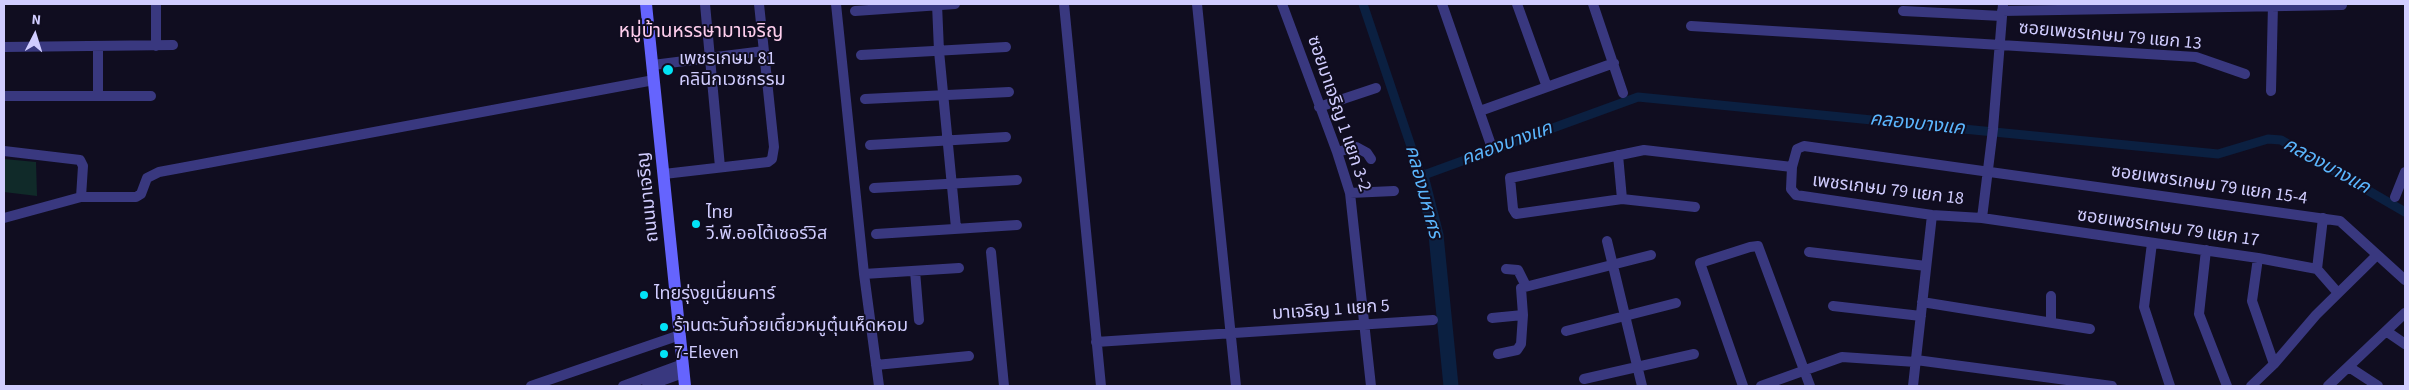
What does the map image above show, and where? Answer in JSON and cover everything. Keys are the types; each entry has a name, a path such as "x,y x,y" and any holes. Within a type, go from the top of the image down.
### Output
{"main road":[{"name":"ถนนมาเจริญ","path":"646,4 685,386"}],"street":[{"path":"156,4 156,46"},
{"path":"705,4 720,167"},
{"path":"664,174 768,162 772,159 774,147 759,4"},
{"path":"836,4 864,274 879,386"},
{"path":"937,4 939,51 954,183 956,228"},
{"path":"855,11 899,6 955,4"},
{"path":"1064,4 1101,386"},
{"path":"1197,4 1236,386"},
{"name":"ซอยมาเจริญ 1 แยก 3-2","path":"1282,4 1337,152 1350,193 1366,325 1371,386"},
{"path":"1442,4 1491,145"},
{"path":"1518,4 1547,87"},
{"path":"1593,4 1623,93"},
{"path":"2271,91 2273,5"},
{"path":"1904,11 2342,5"},
{"path":"1982,218 1992,141 2002,10"},
{"name":"ซอยเพชรเกษม 79 แยก 13","path":"1692,26 2196,57 2245,74"},
{"path":"98,46 98,96"},
{"path":"4,47 173,46"},
{"path":"862,55 1006,47"},
{"path":"653,65 764,51"},
{"path":"1480,111 1614,63"},
{"path":"4,218 81,197 136,196 141,194 147,178 159,172 654,80"},
{"path":"1319,107 1376,88"},
{"path":"865,99 1009,92"},
{"path":"4,96 151,96"},
{"path":"870,145 1006,137"},
{"path":"1337,152 1356,147 1367,152 1371,159"},
{"name":"ซอยเพชรเกษม 79 แยก 15-4","path":"1792,167 1797,149 1801,147 1987,171 2340,221 2376,256 2405,280"},
{"path":"1695,207 1622,199 1516,214 1513,209 1509,185 1510,178 1515,176 1644,150 1792,167"},
{"path":"4,151 80,160 84,166 81,197"},
{"path":"1618,155 1622,199"},
{"name":"เพชรเกษม 79 แยก 18","path":"1792,167 1792,192 1796,195 1932,215 1982,218"},
{"path":"2395,197 2405,172"},
{"path":"874,188 1017,180"},
{"path":"1350,193 1394,191"},
{"path":"1913,386 1932,215"},
{"name":"ซอยเพชรเกษม 79 แยก 17","path":"1982,218 2317,268"},
{"path":"2323,218 2317,268 2338,293"},
{"path":"876,234 1017,225"},
{"path":"1607,241 1642,386"},
{"path":"2152,243 2144,307 2170,386"},
{"path":"1743,386 1700,263 1758,246 1810,386"},
{"path":"2206,250 2199,314 2227,386"},
{"path":"991,252 1004,386"},
{"path":"1808,252 1926,266"},
{"path":"1498,354 1520,348 1523,316 1521,290 1526,286 1651,255"},
{"path":"2251,386 2274,364 2316,315 2376,256"},
{"path":"2258,258 2252,301 2274,364"},
{"path":"864,274 959,268"},
{"path":"1506,269 1518,270 1526,286"},
{"path":"915,271 919,320"},
{"path":"2051,296 2051,323"},
{"path":"1922,302 2090,329"},
{"path":"1566,330 1676,303"},
{"path":"1833,306 1921,316"},
{"path":"2328,386 2405,313"},
{"path":"1492,318 1523,316"},
{"name":"มาเจริญ 1 แยก 5","path":"1096,342 1433,320"},
{"path":"2386,331 2405,344"},
{"path":"530,386 680,334"},
{"path":"1584,379 1694,354"},
{"path":"876,365 968,356"},
{"path":"1761,386 1842,357 1916,361 2112,386"},
{"path":"2349,367 2378,386"},
{"path":"623,386 683,368"},
{"path":"647,386 683,368"}],"green space":[{"path":"4,159 36,162 37,196 4,192"}],"waterway":[{"name":"คลองบางแค","path":"1363,4 1421,176 1638,97 2218,154 2268,139 2281,140 2405,212"},
{"name":"คลองมหาศร","path":"1421,176 1436,235 1451,386"}],"place":[{"name":"เพชรเกษม 81 คลินิกเวชกรรม","path":"668,70"},
{"name":"ไทย วี.พี.ออโต้เซอร์วิส","path":"696,224"},
{"name":"ไทยรุ่งยูเนี่ยนคาร์","path":"644,295"},
{"name":"ร้านตะวันก๋วยเตี๋ยวหมูตุ๋นเห็ดหอม","path":"664,327"},
{"name":"7-Eleven","path":"664,354"}],"district":[{"name":"หมู่บ้านหรรษามาเจริญ","path":"701,33"}]}
